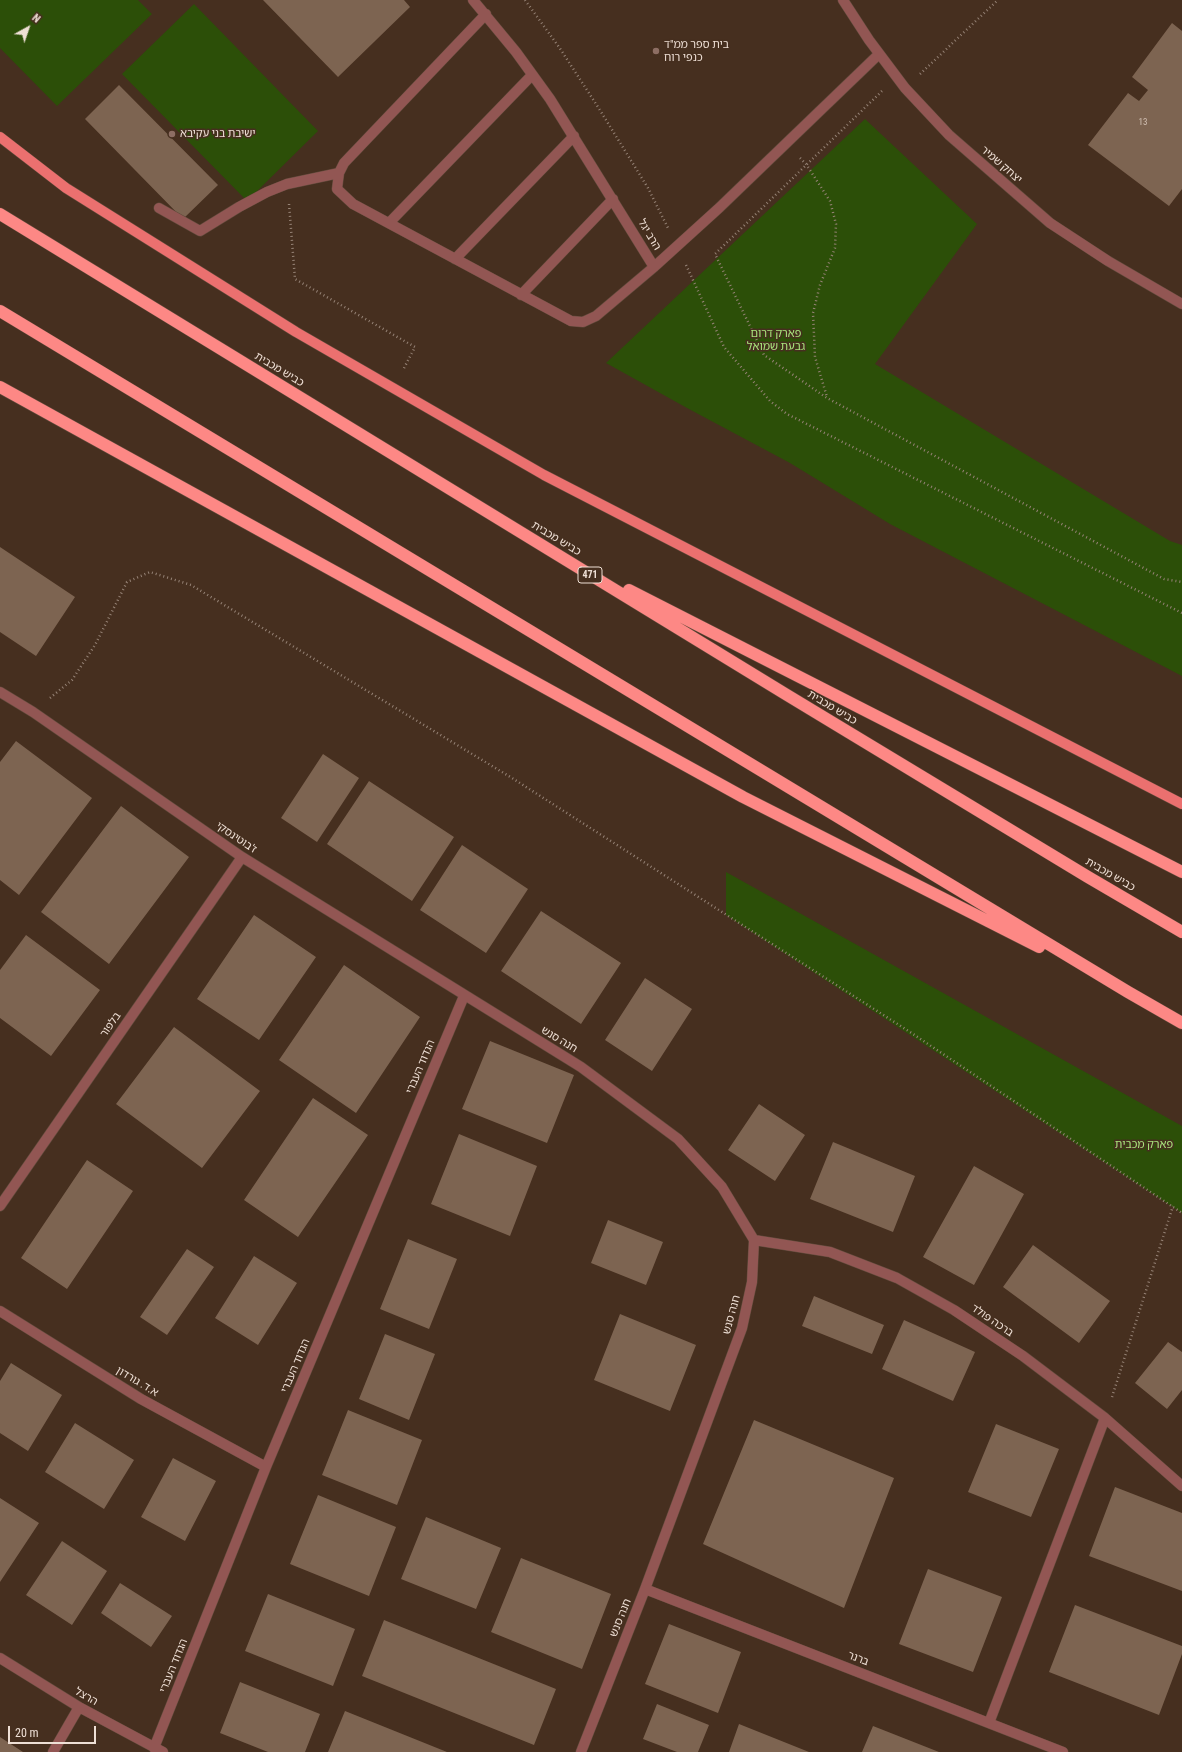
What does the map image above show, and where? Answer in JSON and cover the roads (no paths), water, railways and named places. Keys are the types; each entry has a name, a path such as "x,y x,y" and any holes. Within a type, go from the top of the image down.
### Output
{"highway":[{"name":"כביש מכבית","path":"0,214 1068,865 1182,932"},
{"path":"0,311 1128,992 1182,1022"},
{"path":"0,387 743,797 1128,992"},
{"path":"548,549 1182,872"}],"main road":[{"path":"0,137 66,188 296,332 544,475 1182,804"}],"street":[{"name":"הרב יגל","path":"473,0 486,14 532,75 574,136 654,267 785,145 879,54"},
{"name":"יצחק שמיר","path":"843,0 896,77 949,136 1050,223 1108,261 1182,304"},
{"path":"486,14 344,163 339,173 337,189 353,204 571,321 583,322 608,307 654,267"},
{"path":"389,223 532,75"},
{"path":"455,259 574,136"},
{"path":"159,208 200,232 238,207 267,192 288,184 339,173"},
{"path":"521,294 613,199"},
{"name":"ז'בוטינסקי","path":"0,692 33,712 242,857 464,996"},
{"name":"בלפור","path":"0,1206 242,857"},
{"name":"חנה סנש","path":"464,996 581,1067 678,1139 722,1187 754,1240 752,1282 742,1328 645,1589 581,1752"},
{"name":"הגדוד העברי","path":"158,1750 266,1466 464,996"},
{"name":"ברכה פולד","path":"754,1240 830,1252 897,1278 954,1310 1023,1356 1105,1418 1182,1486"},
{"name":"א.ד. גורדון","path":"0,1311 141,1399 266,1466"},
{"path":"989,1723 1105,1418"},
{"name":"ברנר","path":"645,1589 1063,1752"},
{"name":"הרצל","path":"0,1658 79,1707 158,1750"},
{"path":"53,1752 79,1707"}],"place":[{"name":"בית ספר ממ\"ד כנפי רוח","path":"656,51"},
{"name":"ישיבת בני עקיבא","path":"172,134"}],"park label":[{"name":"פארק דרום גבעת שמואל","path":"776,340"},
{"name":"פארק מכבית","path":"1144,1145"}]}
